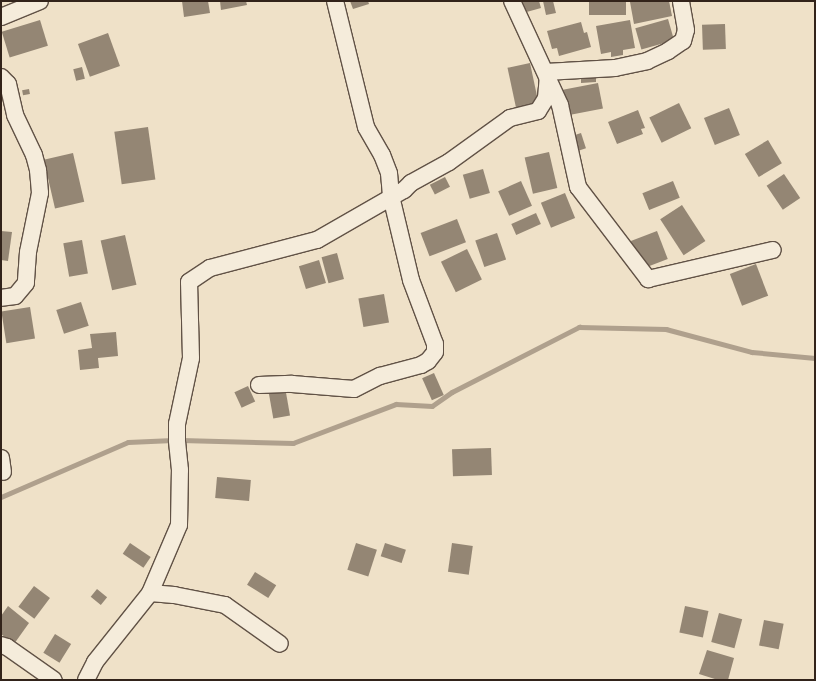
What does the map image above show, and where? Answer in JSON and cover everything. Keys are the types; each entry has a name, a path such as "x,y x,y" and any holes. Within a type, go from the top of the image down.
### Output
{"street":[{"path":"1,17 40,1"},
{"path":"259,385 306,385 354,389 380,376 421,365 433,357 435,344 411,280 391,196 389,174 382,155 366,127 335,1"},
{"path":"512,1 547,74 565,122 567,143 578,187 648,279 773,250"},
{"path":"547,74 615,68 647,61 668,51 683,41 686,30 681,1"},
{"path":"86,680 95,662 150,593 179,525 180,470 177,440 178,424 191,358 189,282 210,268 317,240 449,162 510,118 538,110 546,98 547,74"},
{"path":"1,77 8,84 15,115 34,155 38,170 40,192 28,252 26,283 15,296 1,298"},
{"path":"150,593 174,595 226,605 280,644"},
{"path":"1,645 7,646 54,680"}],"building":[{"path":"182,1 208,1 210,13 184,17"},
{"path":"220,1 246,1 247,5 221,10"},
{"path":"350,1 368,1 369,4 353,9"},
{"path":"520,1 539,1 541,8 523,13"},
{"path":"543,1 553,1 556,13 546,15"},
{"path":"589,1 626,1 626,15 589,15"},
{"path":"669,1 672,16 634,24 630,2"},
{"path":"668,19 674,40 641,50 635,28"},
{"path":"40,20 48,46 10,58 2,32"},
{"path":"630,20 635,48 623,50 623,55 611,57 611,52 601,54 596,26"},
{"path":"581,22 584,33 587,32 591,47 559,56 557,48 552,49 547,31"},
{"path":"725,24 726,49 703,50 702,25"},
{"path":"108,33 120,66 90,77 78,44"},
{"path":"530,63 539,104 516,109 508,68"},
{"path":"82,67 85,79 76,81 73,69"},
{"path":"581,74 596,75 596,82 581,83"},
{"path":"598,83 603,109 567,116 562,90"},
{"path":"29,89 30,94 23,95 22,90"},
{"path":"679,103 691,128 662,143 649,117"},
{"path":"729,108 740,135 715,145 704,118"},
{"path":"638,110 645,128 641,129 643,134 617,144 608,122"},
{"path":"148,127 155,179 122,184 114,132"},
{"path":"581,133 586,148 578,151 573,135"},
{"path":"768,140 782,163 759,177 745,154"},
{"path":"549,152 557,188 533,194 525,158"},
{"path":"73,153 84,202 55,208 44,160"},
{"path":"483,169 490,193 470,199 463,175"},
{"path":"784,174 800,198 783,210 767,186"},
{"path":"445,177 450,187 435,195 430,185"},
{"path":"521,181 532,206 509,216 498,191"},
{"path":"673,181 680,198 649,210 642,193"},
{"path":"565,193 575,218 551,228 541,203"},
{"path":"682,205 705,241 684,255 660,219"},
{"path":"536,213 541,224 516,235 511,224"},
{"path":"457,219 466,242 430,256 421,233"},
{"path":"1,231 12,232 8,261 1,260"},
{"path":"657,231 668,259 642,269 631,241"},
{"path":"497,233 506,259 484,267 475,240"},
{"path":"125,235 136,285 112,290 101,241"},
{"path":"82,240 88,273 69,277 63,243"},
{"path":"467,249 482,280 456,292 441,262"},
{"path":"337,253 344,279 329,283 322,257"},
{"path":"319,260 326,283 306,289 299,266"},
{"path":"756,264 768,296 742,306 730,274"},
{"path":"384,294 389,323 363,327 358,299"},
{"path":"81,302 89,326 64,334 56,310"},
{"path":"30,307 35,339 6,343 1,312"},
{"path":"116,332 118,356 98,358 99,368 80,370 78,350 92,348 90,334"},
{"path":"434,373 444,395 432,400 422,378"},
{"path":"248,386 255,401 242,408 234,392"},
{"path":"285,387 290,416 273,419 268,390"},
{"path":"491,448 492,475 453,476 452,449"},
{"path":"217,477 251,480 249,501 215,498"},
{"path":"130,543 151,557 143,568 123,554"},
{"path":"356,543 377,550 368,576 347,570"},
{"path":"385,543 406,550 402,563 381,556"},
{"path":"452,543 473,546 469,575 448,572"},
{"path":"255,572 276,585 268,598 247,585"},
{"path":"34,586 50,598 34,619 18,607"},
{"path":"97,589 107,597 101,605 91,597"},
{"path":"8,606 29,623 14,644 1,634 1,616"},
{"path":"685,606 708,611 703,637 679,632"},
{"path":"719,613 742,619 734,648 711,642"},
{"path":"764,620 784,624 779,649 759,646"},
{"path":"55,634 71,644 59,663 43,653"},
{"path":"707,650 734,658 728,680 718,680 699,674"}],"waterway":[{"path":"181,440 293,443 396,404 432,406 452,392 579,327 666,329 752,352 815,358"},
{"path":"1,497 128,442 173,440"}]}
